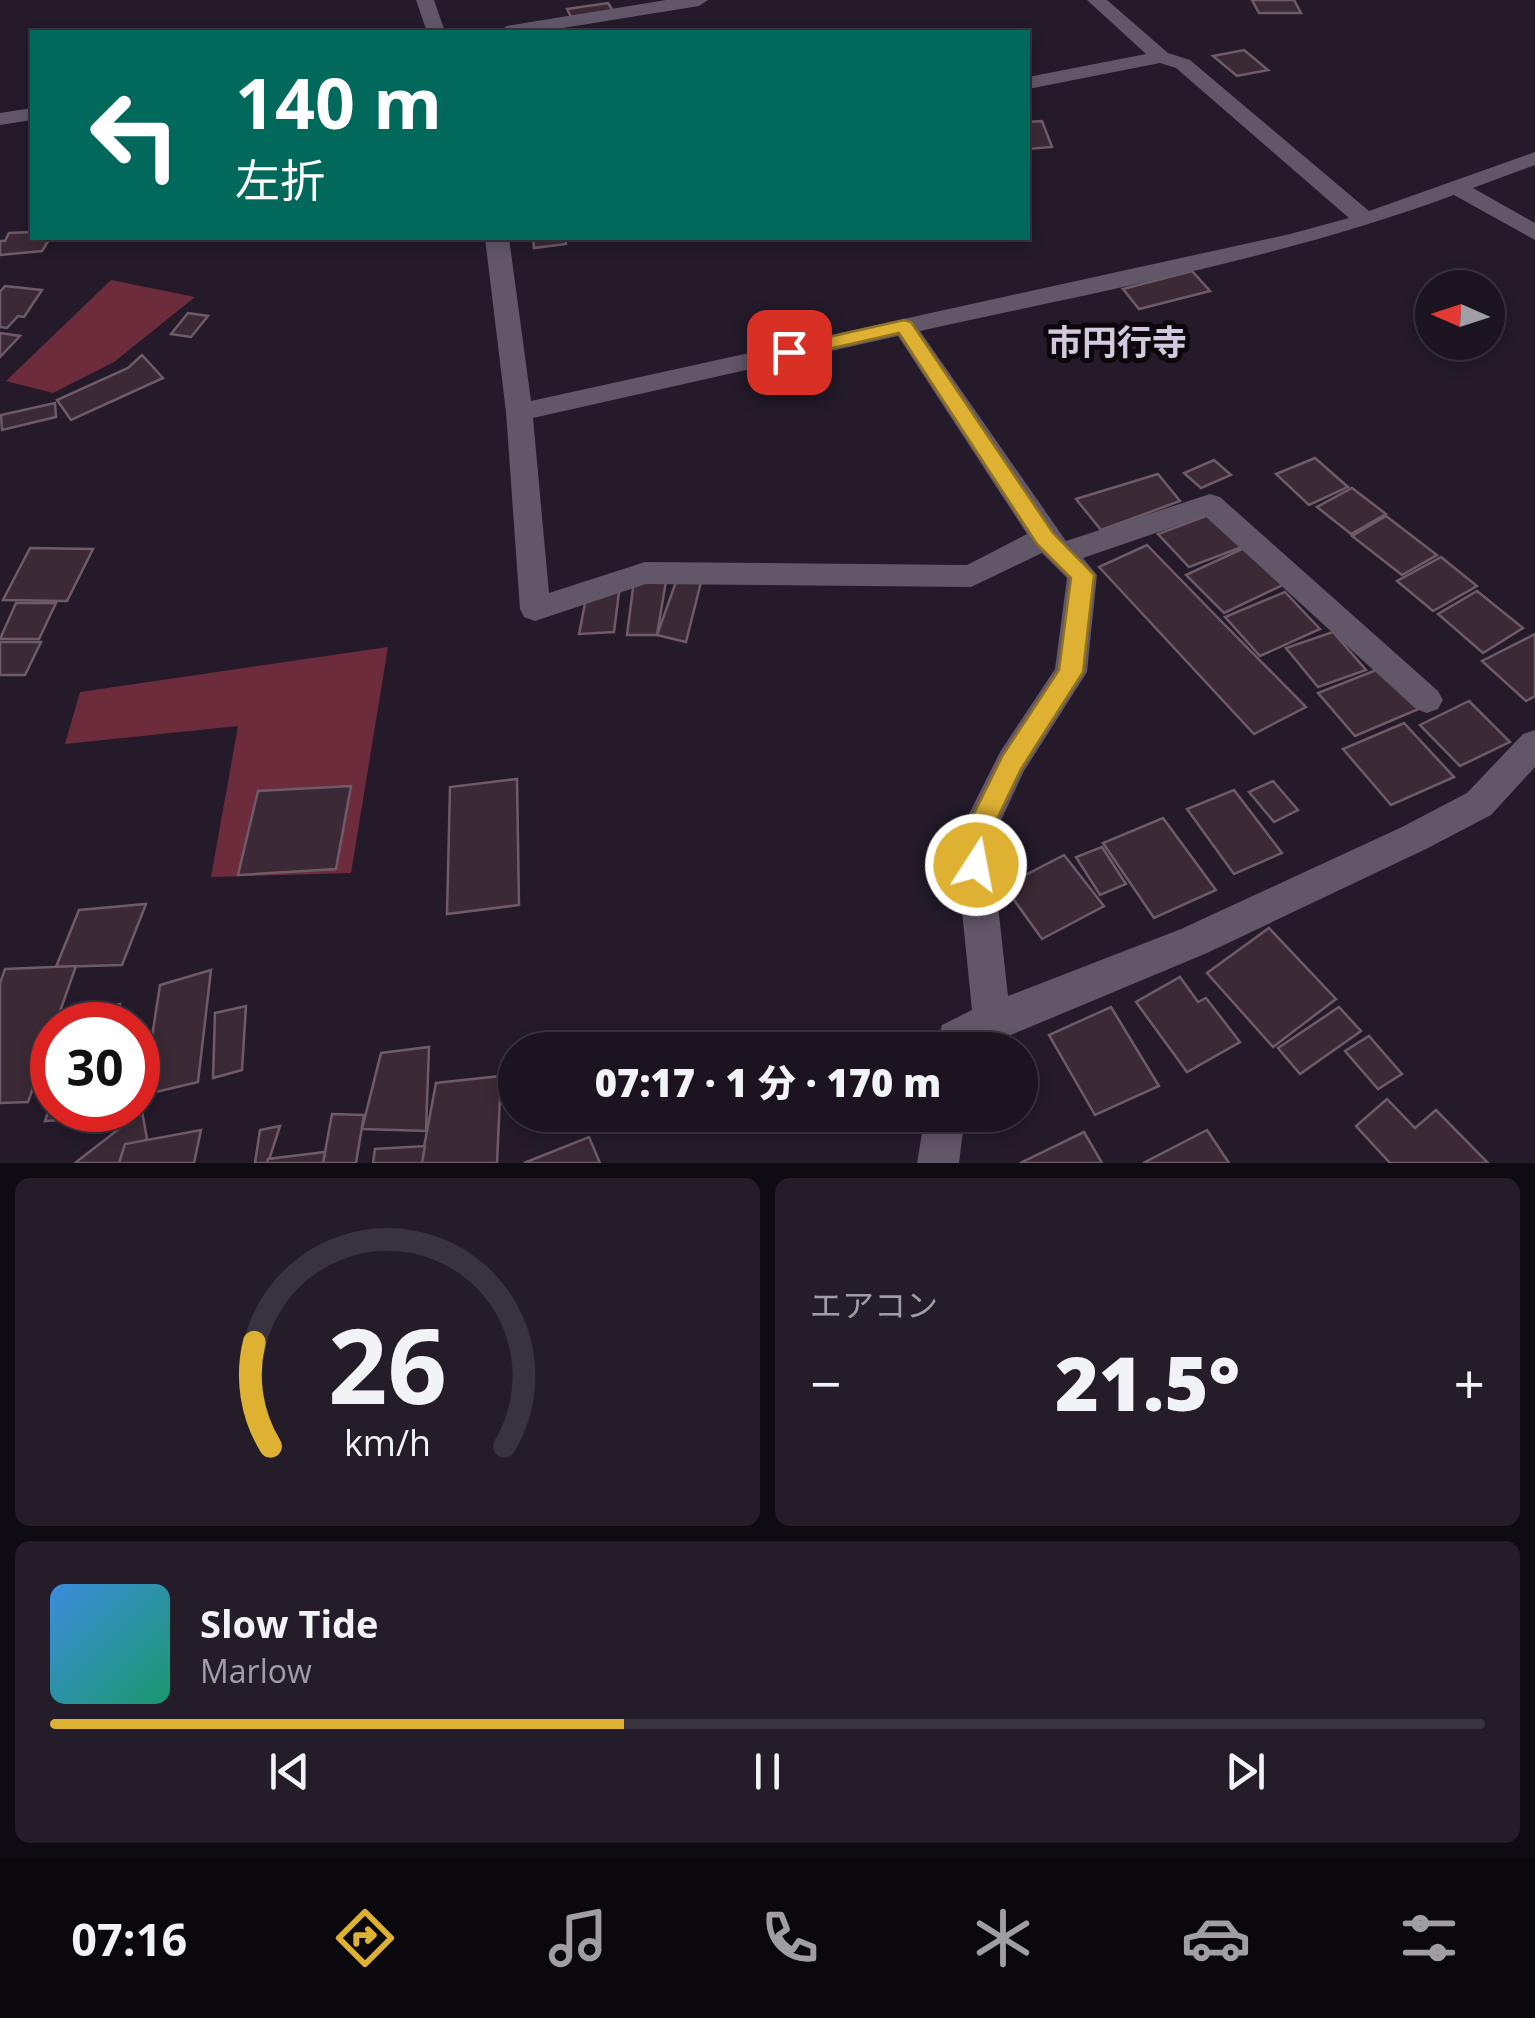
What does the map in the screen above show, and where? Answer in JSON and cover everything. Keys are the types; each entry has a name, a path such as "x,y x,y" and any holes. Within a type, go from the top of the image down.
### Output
{"street":[{"path":"426,0 435,30"},
{"path":"519,30 699,0"},
{"path":"1096,0 1161,57 1183,64 1366,220"},
{"path":"1030,83 1161,57"},
{"path":"0,119 30,114"},
{"path":"520,412 1274,244 1366,220 1535,158"},
{"path":"1455,187 1535,233"},
{"path":"498,240 520,412 536,610 645,573 971,576 1053,546 1210,504 1427,700"},
{"path":"904,326 1053,546 1082,575 1070,672 1012,762 973,842 992,1021"},
{"path":"964,1032 1194,941 1446,821 1479,804 1535,744"},
{"path":"938,1163 943,1132"}],"shaded area":[{"path":"111,280 195,297 114,362 53,393 6,381"},
{"path":"388,647 351,873 211,877 238,726 65,744 80,692"}],"building":[{"path":"1252,0 1294,0 1301,13 1259,13"},
{"path":"608,3 613,11 571,17 567,9"},
{"path":"1244,50 1268,70 1237,76 1213,56"},
{"path":"1042,121 1052,147 1030,149 1030,122"},
{"path":"30,232 30,240 49,240 42,251 0,255 0,241 5,241 9,233"},
{"path":"533,240 565,240 566,244 534,248"},
{"path":"1192,271 1210,291 1139,309 1123,289"},
{"path":"5,286 42,290 24,317 18,316 7,328 0,327 0,292"},
{"path":"188,313 208,316 191,337 171,334"},
{"path":"0,333 20,336 0,357"},
{"path":"142,355 163,378 71,420 57,400 128,368"},
{"path":"55,403 56,417 2,430 1,415"},
{"path":"1315,458 1348,487 1309,505 1276,474"},
{"path":"1214,460 1231,475 1201,488 1184,473"},
{"path":"1158,474 1180,501 1101,530 1076,499"},
{"path":"1352,488 1386,514 1351,534 1317,507"},
{"path":"1211,514 1242,547 1189,567 1158,534"},
{"path":"1386,516 1437,555 1402,575 1352,536"},
{"path":"1147,545 1306,707 1254,734 1099,567"},
{"path":"30,548 93,549 67,601 3,600"},
{"path":"1244,548 1283,585 1224,613 1186,575"},
{"path":"1441,557 1477,586 1433,611 1397,581"},
{"path":"702,578 686,642 657,635 677,579"},
{"path":"634,580 666,581 657,635 627,635"},
{"path":"589,583 620,584 614,632 579,634"},
{"path":"1477,591 1523,628 1483,653 1438,614"},
{"path":"1285,592 1320,629 1260,656 1225,617"},
{"path":"16,603 56,603 39,639 0,639"},
{"path":"1333,632 1366,670 1318,687 1286,648"},
{"path":"1535,634 1535,696 1526,701 1482,661"},
{"path":"0,642 41,642 25,675 0,675"},
{"path":"1384,667 1421,708 1355,736 1318,693"},
{"path":"1469,701 1510,742 1460,766 1420,725"},
{"path":"1404,723 1454,777 1391,805 1343,749"},
{"path":"517,779 519,905 447,914 450,787"},
{"path":"1273,781 1298,810 1274,822 1249,792"},
{"path":"351,786 336,869 238,875 258,791"},
{"path":"1234,790 1282,853 1234,874 1187,809"},
{"path":"1163,818 1216,890 1154,918 1103,843"},
{"path":"1102,847 1126,884 1100,895 1076,857"},
{"path":"1064,855 1104,906 1042,939 1004,886"},
{"path":"146,904 122,965 56,967 79,910"},
{"path":"1269,928 1336,999 1273,1047 1207,973"},
{"path":"76,966 63,1002 30,1002 28,1102 0,1103 0,983 5,969"},
{"path":"211,970 198,1082 160,1091 157,1002 160,985"},
{"path":"1180,977 1198,1002 1206,998 1240,1042 1187,1072 1136,1002"},
{"path":"246,1006 242,1070 213,1078 215,1013"},
{"path":"1111,1007 1159,1086 1095,1115 1049,1035"},
{"path":"1339,1007 1361,1031 1300,1074 1278,1048"},
{"path":"1369,1036 1402,1074 1378,1089 1345,1051"},
{"path":"429,1047 426,1131 362,1129 381,1053"},
{"path":"498,1076 497,1163 421,1163 436,1083"},
{"path":"1387,1099 1415,1128 1436,1110 1488,1163 1390,1163 1356,1126"},
{"path":"332,1114 364,1115 356,1163 323,1163"},
{"path":"280,1126 268,1163 255,1163 260,1130"},
{"path":"201,1130 194,1163 119,1163 125,1144"},
{"path":"1207,1130 1229,1163 1143,1163"},
{"path":"115,1132 146,1132 147,1139 120,1163 75,1163"},
{"path":"1084,1132 1102,1163 1020,1163"},
{"path":"589,1137 600,1163 524,1163"},
{"path":"425,1146 422,1163 373,1163 375,1149"},
{"path":"325,1152 323,1163 267,1163 268,1159"}],"district":[{"name":"市円行寺","path":"1117,343"}],"route":[{"path":"789,352 904,326 1045,538 1082,575 1070,672 1012,762 973,842 976,865"}]}
